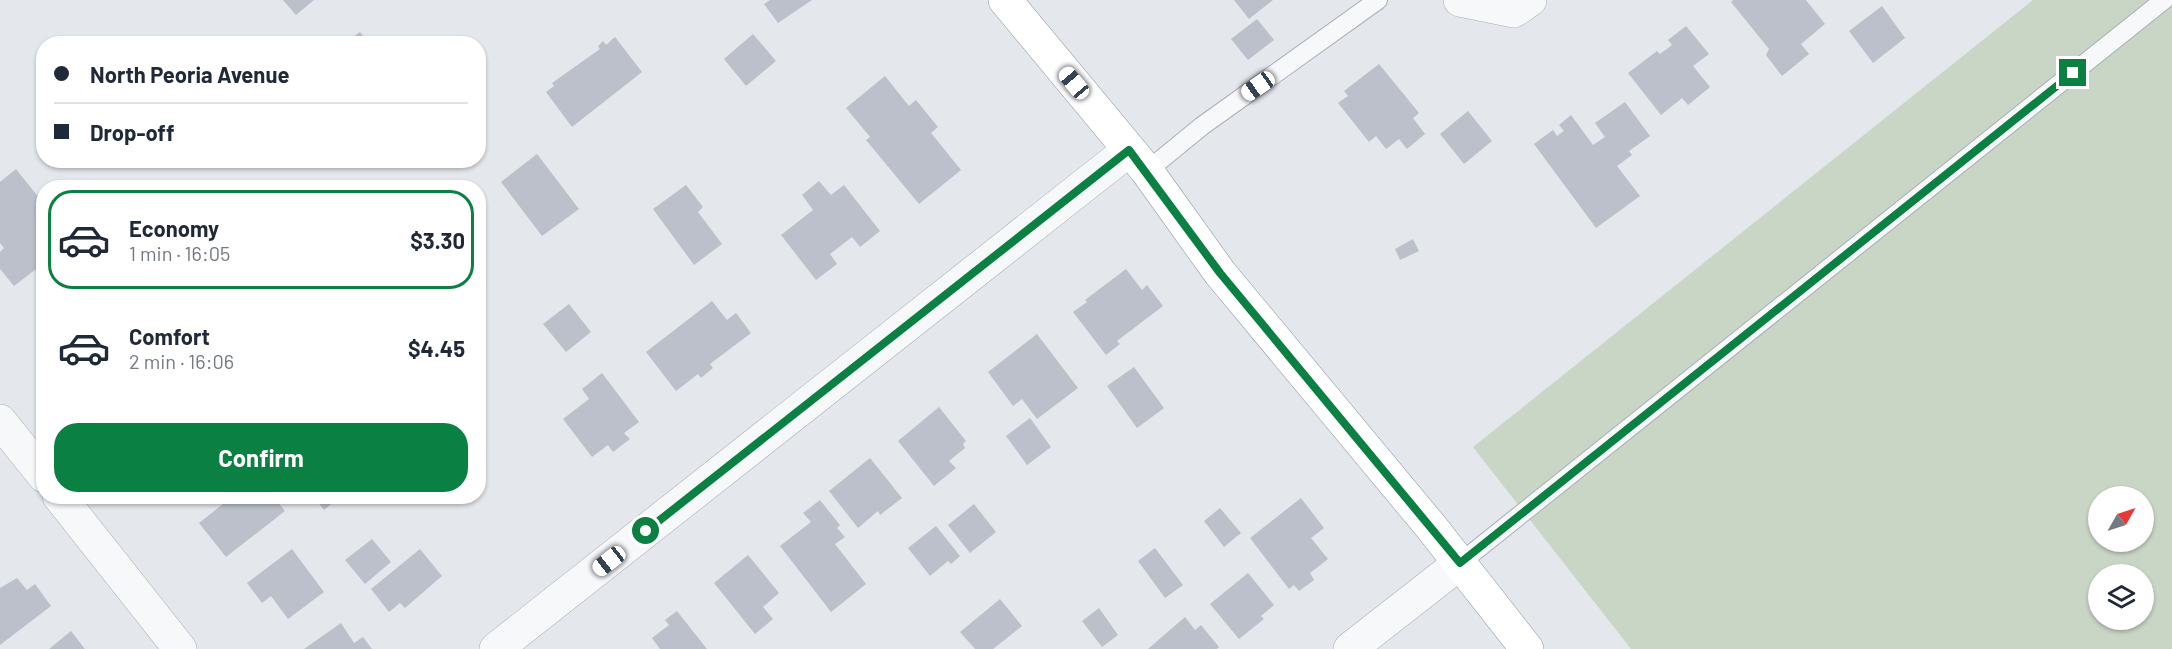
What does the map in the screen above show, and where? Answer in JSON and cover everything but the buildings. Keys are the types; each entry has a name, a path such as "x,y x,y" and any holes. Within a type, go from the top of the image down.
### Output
{"highway":[{"path":"1005,0 1138,160 1220,273 1460,563 1527,649"}],"street":[{"path":"1460,0 1514,11 1530,0"},
{"path":"496,649 1138,160"},
{"path":"0,421 36,466"},
{"path":"65,504 180,649"},
{"path":"1350,649 1460,563"}],"lane":[{"path":"1138,160 1202,126 1378,0"},
{"path":"1460,563 2164,0"}],"green space":[{"path":"2033,0 2172,0 2172,649 1631,649 1473,447"}],"route":[{"path":"646,531 1129,150 1147,171 1220,273 1460,563 2073,73"}]}
